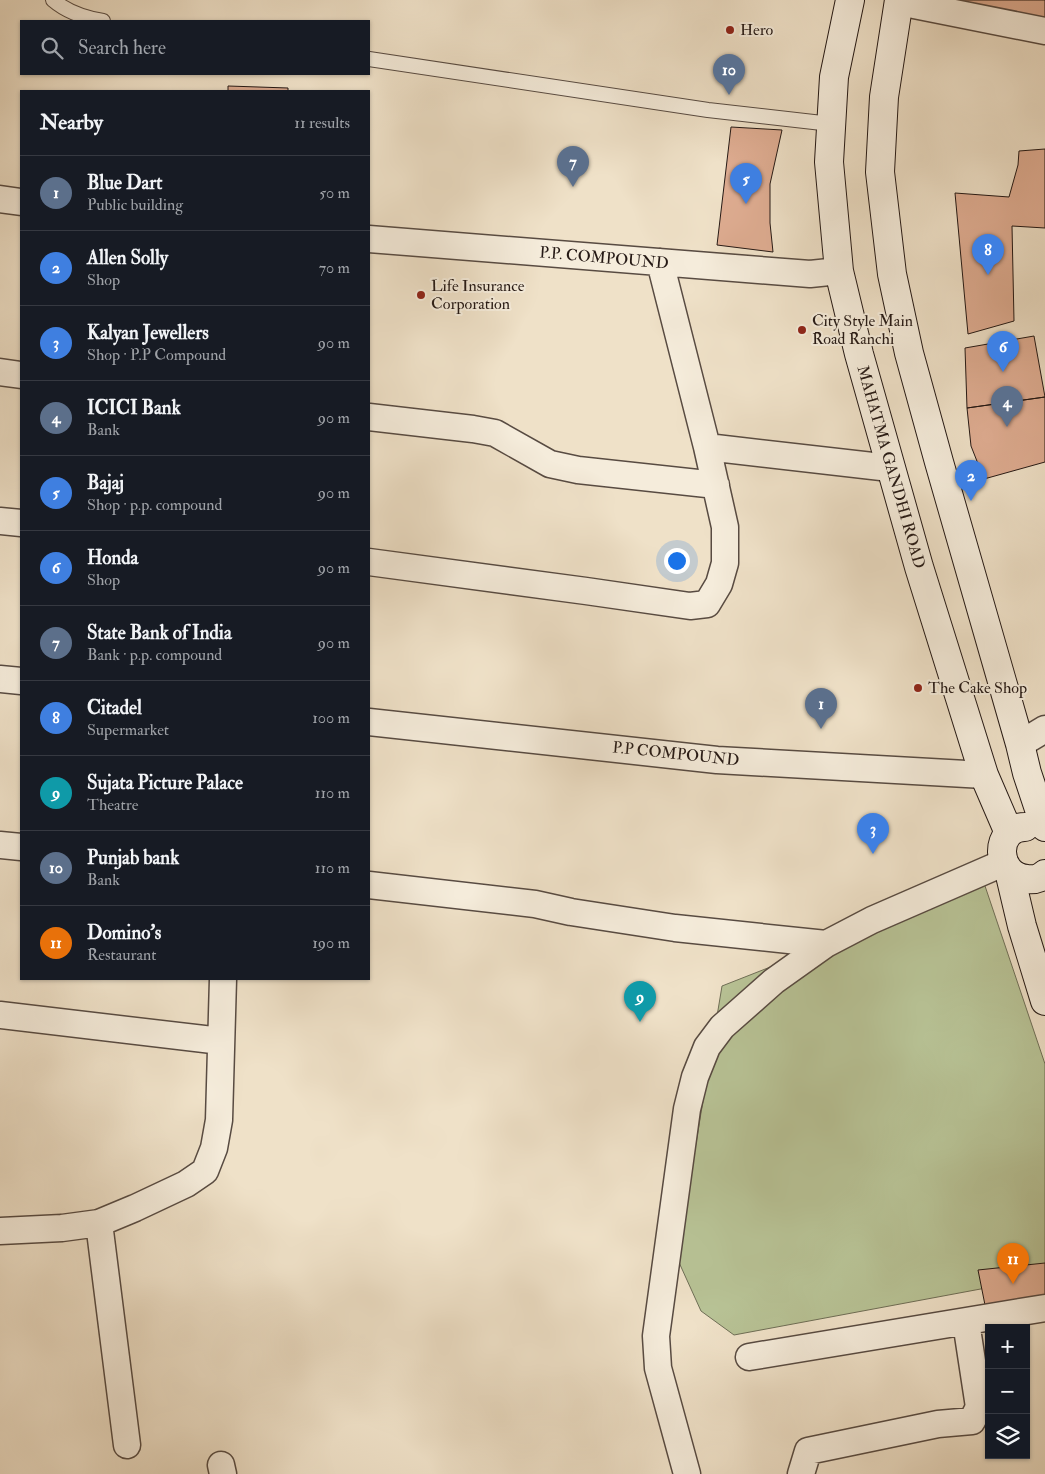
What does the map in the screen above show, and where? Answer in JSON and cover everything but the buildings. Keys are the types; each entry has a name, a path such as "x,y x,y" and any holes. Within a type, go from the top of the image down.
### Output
{"main road":[{"name":"MAHATMA GANDHI ROAD","path":"850,0 834,77 828,162 839,271 859,354 919,567 984,775 1009,833"},
{"path":"899,1 884,97 880,172 892,274 909,352 936,452 1027,773 1045,826"},
{"path":"1045,832 1038,827 1018,827 1009,833 1003,842 1001,853 1045,1000"},
{"path":"1006,867 1018,877 1029,879 1040,878 1045,874"}],"street":[{"path":"899,1 1045,31"},
{"path":"0,199 20,202"},
{"name":"P.P. COMPOUND","path":"370,239 810,274 839,271"},
{"path":"370,562 690,606 708,604 719,584 725,563 725,527 708,447 660,262"},
{"path":"0,372 20,375"},
{"path":"370,417 495,433 550,464 578,470 716,484"},
{"path":"708,447 890,468"},
{"path":"0,521 20,523"},
{"path":"0,679 20,681"},
{"name":"P.P COMPOUND","path":"370,722 717,760 984,775"},
{"path":"1020,744 1045,729"},
{"path":"0,844 20,847"},
{"path":"687,1474 658,1368 656,1336 687,1109 695,1077 707,1047 722,1027 774,980 826,944 872,920 1006,867"},
{"path":"370,885 535,904 571,912 675,928 826,944"},
{"path":"0,1231 99,1224 186,1184 205,1171 214,1148 219,1120 224,980"},
{"path":"0,1016 221,1040"},
{"path":"99,1224 127,1445"},
{"path":"749,1357 1045,1308"},
{"path":"801,1474 808,1451 938,1424 972,1420 979,1407 966,1322"}],"lane":[{"path":"53,0 78,15 99,20"},
{"path":"370,59 699,109 831,124"}],"green space":[{"path":"984,883 1045,1064 1045,1277 734,1335 701,1311 677,1258 722,986"}],"place":[{"name":"Hero","path":"730,30"},
{"name":"Punjab bank","path":"729,95"},
{"name":"State Bank of India","path":"573,187"},
{"name":"Bajaj","path":"746,204"},
{"name":"Citadel","path":"988,275"},
{"name":"Life Insurance Corporation","path":"421,295"},
{"name":"City Style Main Road Ranchi","path":"802,330"},
{"name":"Honda","path":"1003,372"},
{"name":"ICICI Bank","path":"1007,427"},
{"name":"Allen Solly","path":"971,501"},
{"name":"The Cake Shop","path":"918,688"},
{"name":"Blue Dart","path":"821,729"},
{"name":"Kalyan Jewellers","path":"873,854"},
{"name":"Sujata Picture Palace","path":"640,1022"},
{"name":"Domino's","path":"1013,1284"}]}
